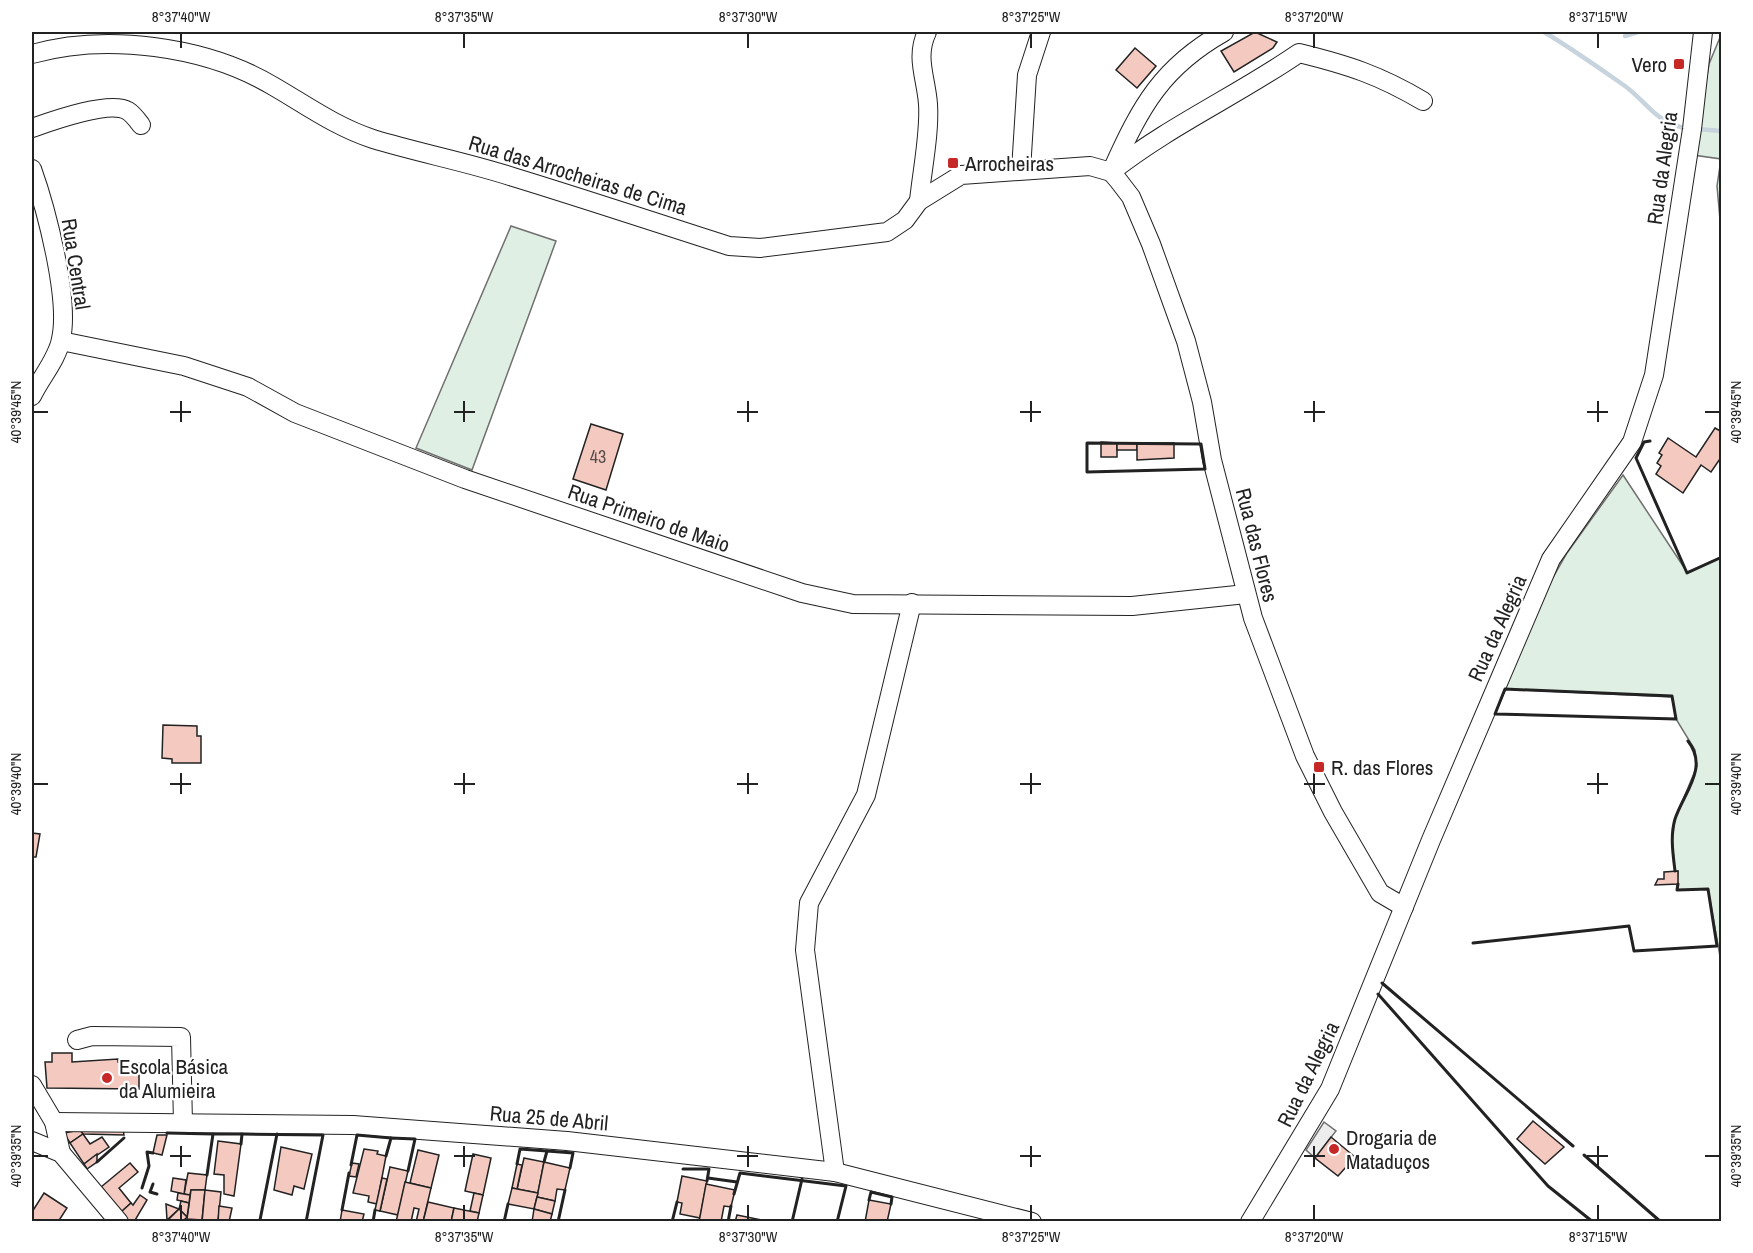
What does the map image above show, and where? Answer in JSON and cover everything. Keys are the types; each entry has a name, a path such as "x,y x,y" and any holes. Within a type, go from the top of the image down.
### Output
{"street":[{"path":"919,201 928,105 920,58 921,44 927,32"},
{"path":"1021,170 1026,82 1041,32"},
{"path":"1111,172 1136,117 1168,72 1199,46 1224,32"},
{"name":"Rua da Alegria","path":"1250,1221 1330,1089 1551,559 1628,452 1654,375 1692,129 1703,32"},
{"name":"Rua das Arrocheiras de Cima","path":"32,54 58,46 125,37 231,66 272,85 317,115 371,138 511,176 729,246 760,248 886,232 905,220 919,201 961,174 1090,166 1111,172"},
{"path":"1111,172 1136,153 1299,53 1354,66 1387,79 1423,101"},
{"path":"32,128 63,118 114,108 128,111 141,125"},
{"name":"Rua Central","path":"32,169 40,193 64,303 61,341 32,396"},
{"name":"Rua das Flores","path":"1111,172 1131,197 1186,341 1246,594 1271,670 1318,786 1380,893 1404,908"},
{"name":"Rua Primeiro de Maio","path":"61,341 184,366 248,387 295,414 465,479 802,593 853,604 1132,606 1246,594"},
{"path":"835,1172 805,950 809,903 866,795 912,603"},
{"path":"77,1040 92,1036 181,1037 183,1123"},
{"path":"32,1085 54,1122 61,1153"},
{"name":"Rua 25 de Abril","path":"54,1122 353,1125 567,1141 835,1172 1032,1221"},
{"path":"32,1141 61,1153 119,1221"}],"green space":[{"path":"1721,35 1721,159 1693,155 1709,64"},
{"path":"1721,159 1721,231 1717,186"},
{"path":"511,226 556,241 472,470 416,448"},
{"path":"1623,475 1687,572 1721,557 1721,962 1708,889 1677,890 1678,871 1675,871 1672,840 1675,819 1697,766 1695,750 1676,719 1672,697 1505,689 1543,595 1567,553"}],"shaded area":[{"path":"1324,1122 1336,1131 1315,1158 1306,1150"}],"building":[{"path":"1255,32 1277,42 1273,48 1234,72 1221,51"},
{"path":"1135,48 1156,66 1137,88 1116,70"},
{"path":"591,424 623,434 606,490 573,479"},
{"path":"1715,428 1722,432 1722,456 1711,472 1701,465 1683,493 1656,474 1661,466 1657,463 1662,455 1659,453 1668,438 1696,457"},
{"path":"1101,442 1117,443 1117,457 1101,457"},
{"path":"1117,443 1137,443 1137,450 1117,450"},
{"path":"1137,443 1174,443 1174,458 1137,460"},
{"path":"163,725 197,726 197,736 201,736 201,763 172,763 172,759 162,758"},
{"path":"32,833 40,834 36,857 32,857"},
{"path":"1678,871 1678,884 1655,885 1658,879 1664,879 1664,872"},
{"path":"52,1053 72,1053 72,1062 118,1059 118,1062 139,1063 139,1089 47,1088 45,1062 52,1062"},
{"path":"1533,1121 1564,1147 1545,1164 1517,1139"},
{"path":"123,1129 124,1135 83,1134 80,1130"},
{"path":"80,1130 83,1134 70,1143 64,1133"},
{"path":"83,1134 90,1144 102,1137 109,1147 84,1164 70,1143"},
{"path":"157,1135 167,1135 162,1155 153,1153"},
{"name":"Drogaria de Mataduços","path":"1331,1137 1355,1157 1338,1176 1315,1158"},
{"path":"218,1141 241,1144 234,1196 224,1194 224,1175 214,1174"},
{"path":"281,1147 312,1154 304,1189 294,1186 292,1195 274,1190"},
{"path":"364,1149 378,1151 377,1154 386,1156 377,1204 368,1202 369,1196 353,1193"},
{"path":"418,1150 439,1155 431,1188 410,1183"},
{"path":"97,1154 97,1162 87,1169 84,1164"},
{"path":"473,1154 491,1158 483,1195 465,1191"},
{"path":"524,1158 544,1162 538,1193 517,1189"},
{"path":"544,1162 570,1168 565,1190 557,1189 555,1201 537,1197"},
{"path":"130,1163 138,1172 119,1188 131,1203 121,1212 101,1187"},
{"path":"352,1163 359,1164 356,1177 349,1176"},
{"path":"517,1164 522,1165 517,1189 512,1188"},
{"path":"390,1167 408,1171 398,1215 380,1211"},
{"path":"188,1173 207,1175 205,1190 191,1190 190,1195 184,1194"},
{"path":"682,1176 707,1181 700,1218 680,1214 682,1203 677,1202"},
{"path":"173,1178 186,1180 184,1194 171,1191"},
{"path":"382,1178 387,1179 380,1211 375,1210"},
{"path":"405,1182 431,1188 423,1222 416,1222 419,1209 414,1208 411,1222 396,1222"},
{"path":"706,1184 735,1190 731,1207 724,1206 721,1222 699,1222"},
{"path":"512,1188 538,1193 534,1209 508,1204"},
{"path":"191,1190 205,1190 202,1220 187,1219"},
{"path":"205,1190 221,1192 218,1222 202,1222"},
{"path":"44,1193 67,1208 58,1222 32,1222 32,1212"},
{"path":"178,1193 190,1195 189,1203 177,1200"},
{"path":"474,1193 483,1195 479,1213 470,1211"},
{"path":"140,1195 147,1200 134,1222 129,1222 121,1212 131,1203 133,1205"},
{"path":"537,1197 555,1201 552,1214 534,1209"},
{"path":"869,1200 891,1204 887,1222 865,1222"},
{"path":"181,1201 189,1203 187,1217 179,1209"},
{"path":"428,1202 454,1208 451,1222 423,1222"},
{"path":"166,1204 179,1209 167,1220"},
{"path":"219,1206 232,1208 229,1222 218,1222"},
{"path":"454,1208 479,1213 477,1222 451,1222"},
{"path":"179,1209 187,1217 182,1222 166,1222"},
{"path":"534,1209 552,1214 550,1222 532,1222"},
{"path":"342,1210 364,1214 362,1222 340,1222"},
{"path":"737,1215 766,1221 735,1222"}],"waterway":[{"path":"1544,32 1625,86 1660,118 1689,129"},
{"path":"1625,36 1638,32"},
{"path":"1697,129 1722,131"}],"wall":[{"path":"1650,441 1644,442 1636,458 1687,573 1722,557"},
{"path":"1087,443 1201,444 1205,469 1087,472 1087,443"},
{"path":"1505,689 1672,696 1676,719 1495,714 1505,689"},
{"path":"1675,871 1672,845 1673,825 1693,780 1696,761 1694,751 1688,741"},
{"path":"1473,943 1629,926 1634,951 1717,946 1708,889 1677,890 1678,884"},
{"path":"1382,983 1573,1146"},
{"path":"1378,994 1548,1186 1593,1222"},
{"path":"167,1133 213,1134"},
{"path":"207,1175 213,1134 242,1134 241,1144"},
{"path":"242,1134 323,1135 306,1222"},
{"path":"260,1220 277,1134"},
{"path":"351,1165 357,1135 391,1138"},
{"path":"97,1162 124,1138"},
{"path":"386,1156 391,1138 415,1139 408,1171"},
{"path":"517,1164 520,1149 547,1151"},
{"path":"544,1162 547,1151 573,1153 570,1168"},
{"path":"142,1188 149,1166 147,1152 153,1153"},
{"path":"1584,1155 1661,1222"},
{"path":"683,1169 709,1169 707,1181"},
{"path":"342,1210 349,1173"},
{"path":"734,1194 740,1173 846,1186 837,1222"},
{"path":"708,1178 737,1182"},
{"path":"792,1222 802,1179"},
{"path":"153,1184 150,1192 157,1194"},
{"path":"558,1222 565,1190"},
{"path":"869,1200 871,1192 892,1197 891,1204"},
{"path":"672,1222 677,1202"},
{"path":"504,1222 508,1204"},
{"path":"728,1222 731,1206"},
{"path":"373,1222 375,1210"}],"place":[{"name":"Vero","path":"1679,64"},
{"name":"Arrocheiras","path":"953,163"},
{"name":"R. das Flores","path":"1319,767"},
{"name":"Escola Básica da Alumieira","path":"107,1078"},
{"name":"Drogaria de Mataduços","path":"1334,1149"}]}
